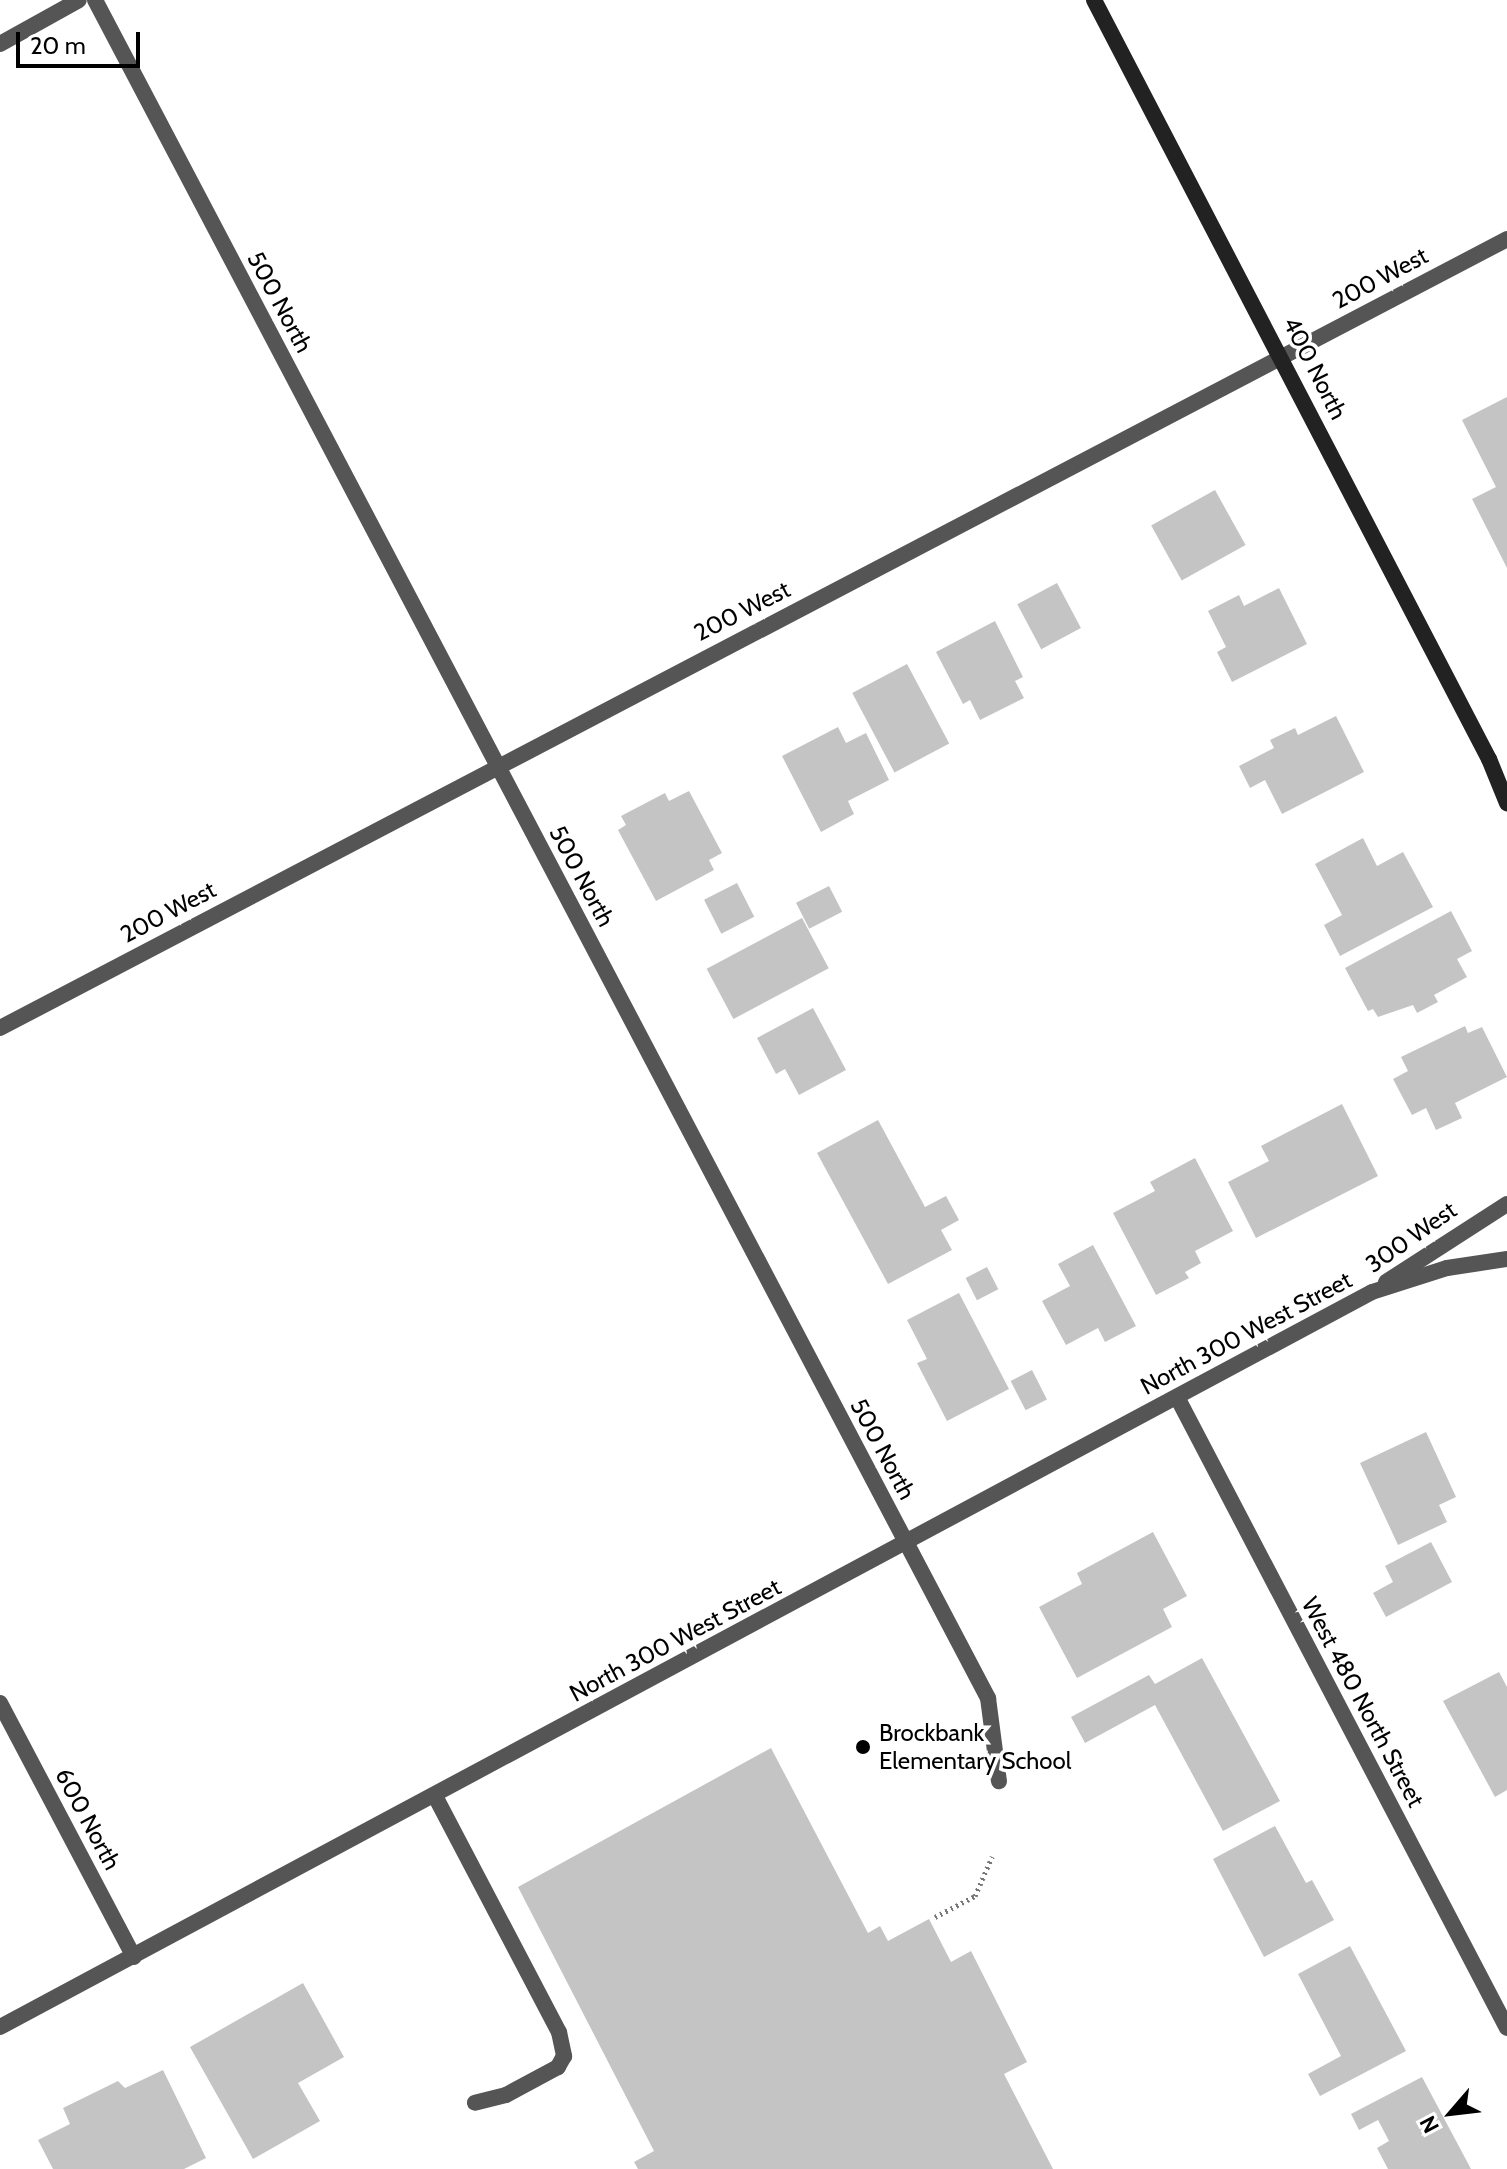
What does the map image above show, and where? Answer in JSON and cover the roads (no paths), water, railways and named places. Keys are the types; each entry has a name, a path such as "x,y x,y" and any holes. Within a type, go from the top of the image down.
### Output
{"main road":[{"name":"400 North","path":"1094,0 1489,759 1507,803"},
{"name":"400 North","path":"1489,759 1507,785"}],"street":[{"path":"0,44 79,0"},
{"name":"500 North","path":"95,0 988,1698 999,1781"},
{"name":"200 West","path":"0,1028 497,765 1507,239"},
{"name":"300 West","path":"1372,1292 1417,1258 1507,1204"},
{"name":"300 West","path":"1372,1292 1447,1268 1507,1259"},
{"name":"North 300 West Street","path":"0,2027 908,1544 1372,1292"},
{"name":"West 480 North Street","path":"1177,1397 1507,2028"},
{"name":"600 North","path":"0,1703 134,1957"},
{"path":"435,1796 559,2032 564,2056 558,2067 506,2095 475,2103"}],"place":[{"name":"Brockbank Elementary School","path":"863,1747"}]}
